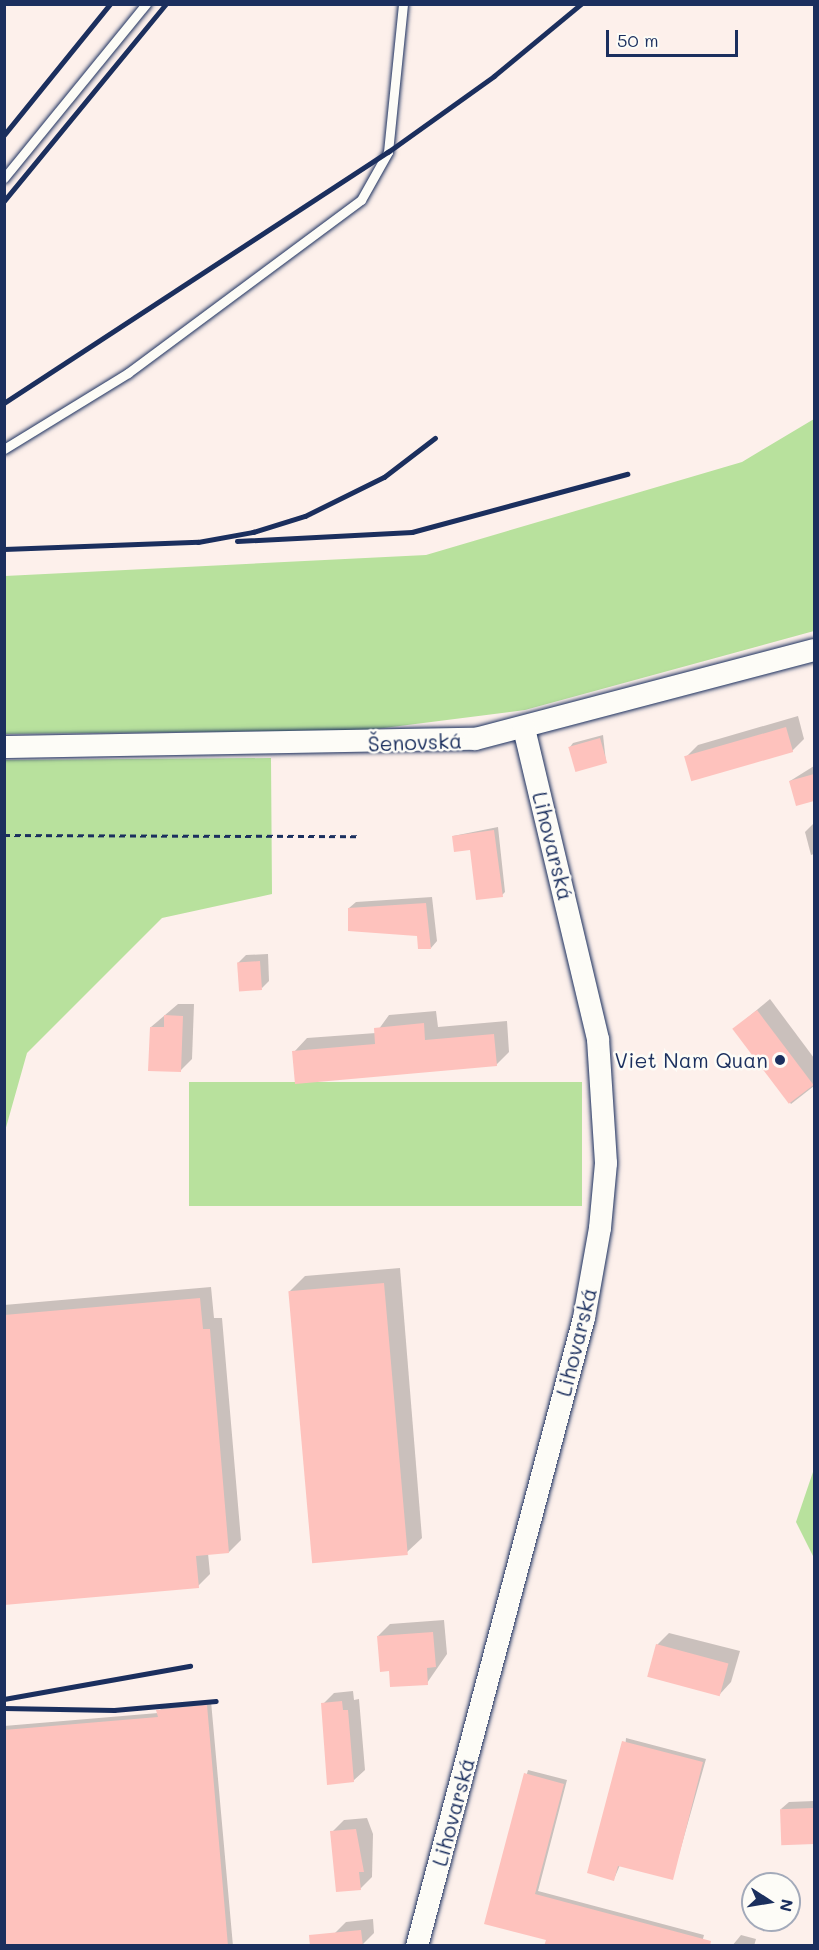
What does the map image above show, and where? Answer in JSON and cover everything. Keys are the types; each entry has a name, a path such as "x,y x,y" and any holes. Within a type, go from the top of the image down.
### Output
{"street":[{"name":"Šenovská","path":"4,747 475,740 524,729 814,650"},
{"name":"Lihovarská","path":"417,1946 584,1318 600,1228 606,1162 598,1039 524,729"}],"lane":[{"path":"4,177 146,4"},
{"path":"4,449 128,373 361,200 388,152 403,4"}],"path":[{"path":"4,835 359,836"}],"green space":[{"path":"814,419 814,631 525,710 368,730 5,734 5,576 426,555 742,462"},
{"path":"271,758 272,894 162,918 27,1053 5,1131 5,760"},
{"path":"189,1082 582,1082 582,1206 189,1206"},
{"path":"814,1469 814,1558 796,1522"}],"building":[{"path":"786,727 793,752 691,781 684,756"},
{"path":"600,738 607,763 575,772 568,747"},
{"path":"814,774 814,801 796,806 789,781"},
{"path":"494,830 503,897 476,900 470,850 454,852 452,836"},
{"path":"426,903 431,949 418,949 417,936 348,931 348,908"},
{"path":"260,961 262,990 239,992 237,963"},
{"path":"757,1010 814,1085 789,1104 732,1029"},
{"path":"164,1015 183,1016 181,1072 148,1071 150,1027 164,1027"},
{"path":"424,1023 425,1040 494,1034 497,1066 295,1084 292,1051 375,1044 374,1028"},
{"path":"384,1283 408,1555 312,1563 288,1291"},
{"path":"200,1298 203,1329 210,1329 229,1553 196,1556 199,1588 4,1605 4,1315"},
{"path":"433,1632 436,1667 427,1668 428,1685 390,1687 389,1671 380,1672 377,1636"},
{"path":"656,1644 728,1663 720,1696 647,1677"},
{"path":"342,1701 343,1710 348,1710 354,1782 327,1785 321,1703"},
{"path":"207,1705 228,1946 4,1946 4,1730 158,1717 156,1710"},
{"path":"622,1741 703,1762 673,1880 618,1866 614,1881 587,1873"},
{"path":"524,1773 564,1784 535,1894 711,1941 710,1946 544,1946 546,1940 484,1924"},
{"path":"813,1808 814,1844 781,1845 780,1809"},
{"path":"356,1829 364,1872 359,1872 361,1890 336,1892 330,1831"},
{"path":"361,1930 363,1946 310,1946 309,1935"}],"railway":[{"path":"4,135 110,4"},
{"path":"4,201 166,4"},
{"path":"4,403 388,152 494,76 581,4"},
{"path":"4,549 198,542 253,532 305,516 384,477 435,438"},
{"path":"237,541 412,532 627,474"},
{"path":"4,1699 190,1666"},
{"path":"4,1708 114,1710 216,1701"}],"place":[{"name":"Viet Nam Quan","path":"780,1060"}]}
